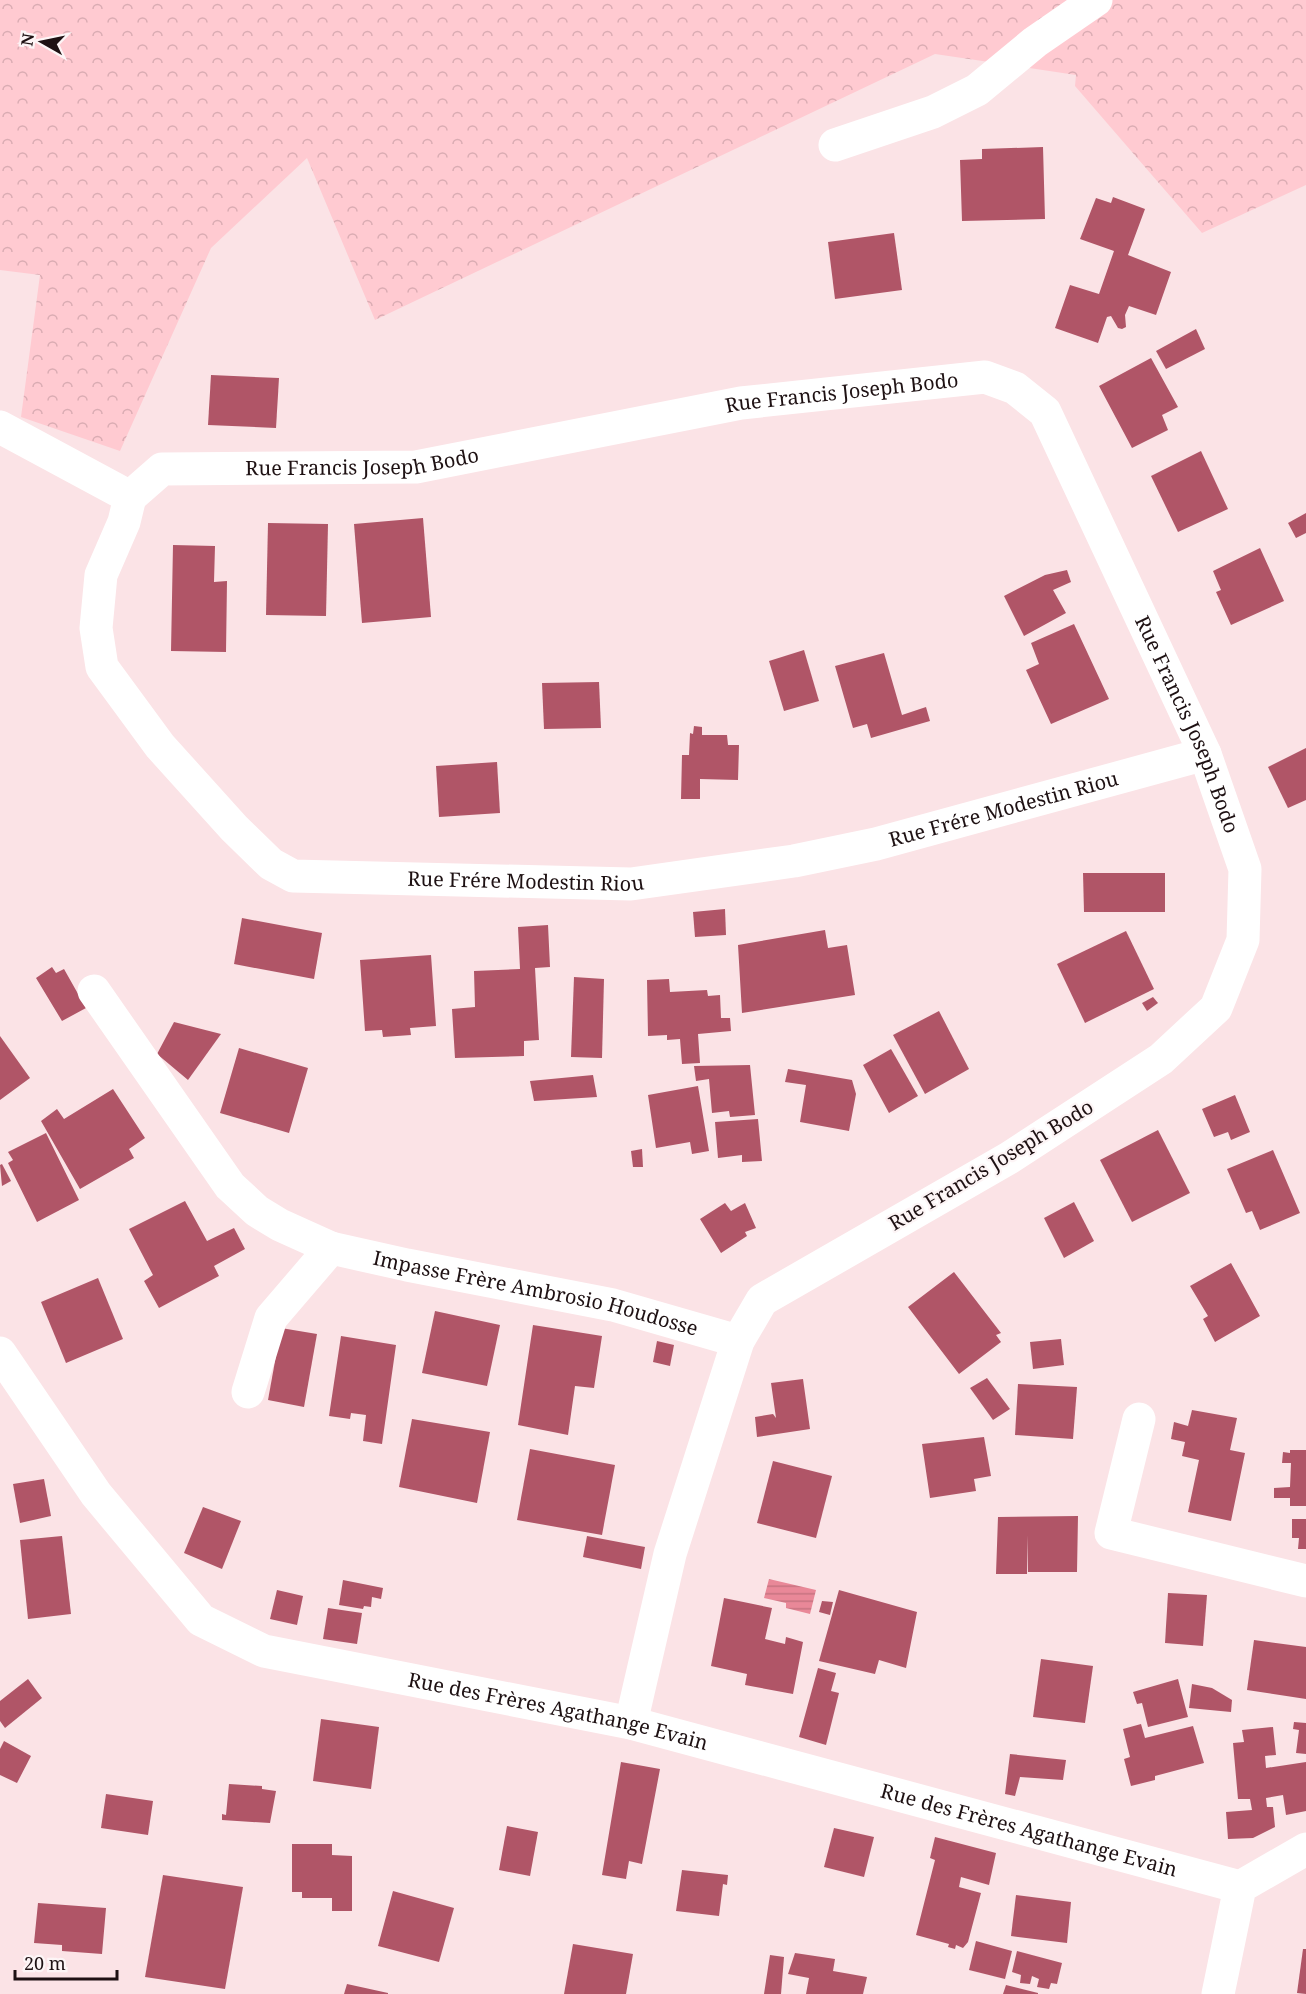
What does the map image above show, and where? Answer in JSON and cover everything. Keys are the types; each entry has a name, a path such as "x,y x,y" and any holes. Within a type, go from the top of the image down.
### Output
{"street":[{"path":"835,145 933,112 977,90 1035,42 1096,0"},
{"name":"Rue Francis Joseph Bodo","path":"130,497 162,469 416,467 741,404 985,377 1015,388 1045,412 1204,754 1245,869 1243,940 1216,1008 1161,1059 1019,1152 762,1300 738,1341 670,1554 631,1723"},
{"path":"0,427 130,497"},
{"name":"Rue Frére Modestin Riou","path":"130,497 124,522 101,575 96,628 102,667 160,746 234,828 270,864 293,876 631,884 794,861 876,844 1204,754"},
{"name":"Impasse Frère Ambrosio Houdosse","path":"94,991 230,1186 257,1211 280,1225 331,1248 613,1305 738,1341"},
{"path":"248,1392 271,1318 331,1248"},
{"name":"Rue des Frères Agathange Evain","path":"0,1353 96,1494 201,1620 264,1651 631,1723 1240,1887"},
{"path":"1139,1419 1111,1533 1306,1581"},
{"path":"1218,1994 1240,1887 1306,1849"}],"green space":[{"path":"0,0 1306,0 1306,185 1202,233 1075,86 1076,75 935,54 375,320 307,158 211,248 120,451 21,417 40,275 0,270"}],"shaded area":[{"path":"769,1579 816,1590 810,1614 786,1608 786,1603 764,1598"}],"building":[{"path":"1043,147 1045,219 962,221 960,160 982,159 982,149"},
{"path":"1113,197 1145,209 1128,255 1171,272 1156,315 1129,306 1125,315 1126,327 1118,328 1111,316 1107,317 1098,343 1055,328 1070,285 1099,294 1114,251 1080,239 1096,198 1111,203"},
{"path":"894,233 902,290 835,299 828,242"},
{"path":"1196,329 1205,349 1166,369 1156,351"},
{"path":"1151,358 1178,407 1162,415 1168,430 1132,448 1099,386"},
{"path":"211,375 279,378 276,428 208,425"},
{"path":"1201,451 1228,509 1178,532 1151,476"},
{"path":"1306,513 1306,533 1296,538 1288,523"},
{"path":"423,518 431,617 362,623 354,524"},
{"path":"268,523 328,524 326,616 266,615"},
{"path":"173,545 215,546 214,582 227,581 226,652 171,651"},
{"path":"1260,548 1284,601 1231,625 1216,592 1221,590 1213,571"},
{"path":"1067,570 1071,582 1053,590 1066,613 1024,636 1004,596 1045,575"},
{"path":"1074,624 1109,699 1051,724 1026,670 1039,664 1031,643"},
{"path":"804,650 819,701 784,711 769,661"},
{"path":"884,653 902,715 926,707 930,721 871,738 867,724 853,728 835,666"},
{"path":"599,682 601,728 544,729 542,683"},
{"path":"694,726 702,727 702,735 727,735 728,745 739,745 738,780 700,779 700,799 681,799 682,755 689,755 690,733 693,734"},
{"path":"1306,748 1306,800 1288,808 1268,767"},
{"path":"497,762 500,813 439,817 436,766"},
{"path":"1083,873 1165,873 1165,912 1084,912"},
{"path":"725,909 726,935 695,937 693,912"},
{"path":"242,918 322,933 314,979 234,964"},
{"path":"548,925 550,967 535,968 539,1040 524,1041 524,1056 455,1058 452,1009 475,1007 474,971 520,969 518,927"},
{"path":"825,930 828,948 847,945 855,995 742,1013 738,945"},
{"path":"1126,931 1154,989 1085,1023 1057,964"},
{"path":"431,955 436,1026 410,1028 411,1035 383,1037 382,1030 365,1031 360,960"},
{"path":"52,967 56,973 64,969 86,1008 62,1021 36,978"},
{"path":"574,977 604,979 602,1058 571,1057"},
{"path":"669,979 670,992 707,990 708,996 720,995 721,1018 730,1018 731,1031 698,1034 700,1063 682,1064 680,1039 667,1040 667,1035 648,1036 647,980"},
{"path":"1153,997 1158,1003 1147,1011 1142,1003"},
{"path":"939,1011 969,1069 925,1094 893,1035"},
{"path":"174,1022 221,1034 188,1080 157,1054"},
{"path":"0,1036 30,1078 0,1100"},
{"path":"239,1048 308,1068 289,1133 220,1113"},
{"path":"891,1049 918,1096 889,1113 863,1065"},
{"path":"750,1065 755,1115 730,1117 729,1111 712,1113 709,1079 696,1081 694,1066"},
{"path":"788,1069 852,1080 856,1094 849,1131 800,1122 806,1085 785,1082"},
{"path":"593,1075 597,1097 534,1101 530,1081"},
{"path":"698,1086 709,1151 692,1154 690,1142 656,1148 648,1095"},
{"path":"113,1089 145,1138 129,1149 134,1158 80,1189 41,1121 57,1109 64,1119"},
{"path":"1235,1095 1250,1132 1231,1140 1228,1132 1214,1137 1202,1109"},
{"path":"758,1119 762,1161 742,1162 742,1155 718,1158 715,1122"},
{"path":"1158,1130 1190,1193 1132,1222 1100,1160"},
{"path":"46,1133 79,1200 37,1222 8,1163 13,1160 8,1152"},
{"path":"642,1149 643,1167 633,1167 631,1151"},
{"path":"1273,1150 1300,1213 1260,1230 1252,1211 1246,1213 1227,1169"},
{"path":"2,1164 11,1181 2,1186 0,1165"},
{"path":"185,1201 207,1241 234,1228 245,1249 214,1266 219,1276 159,1308 144,1281 153,1275 129,1229"},
{"path":"1074,1202 1094,1241 1064,1258 1044,1218"},
{"path":"725,1203 731,1211 745,1203 756,1228 745,1232 747,1236 721,1253 700,1219"},
{"path":"1231,1263 1260,1316 1215,1342 1203,1319 1208,1316 1190,1286"},
{"path":"954,1272 1001,1333 996,1335 1001,1342 959,1374 908,1307"},
{"path":"98,1278 123,1339 66,1363 41,1302"},
{"path":"435,1311 500,1325 487,1386 422,1373"},
{"path":"533,1325 602,1336 594,1388 575,1386 568,1435 518,1425"},
{"path":"281,1328 317,1334 304,1407 268,1400"},
{"path":"341,1336 396,1345 382,1444 363,1441 366,1415 351,1413 350,1419 329,1416"},
{"path":"1061,1339 1064,1365 1033,1369 1030,1342"},
{"path":"657,1341 674,1345 670,1366 653,1362"},
{"path":"987,1378 1010,1409 993,1420 970,1388"},
{"path":"803,1379 810,1429 757,1437 755,1417 773,1414 776,1418 771,1383"},
{"path":"1018,1384 1077,1387 1073,1439 1015,1435"},
{"path":"1192,1410 1237,1418 1230,1450 1245,1453 1231,1521 1188,1512 1199,1460 1182,1456 1185,1442 1171,1439 1174,1422 1188,1426"},
{"path":"412,1419 490,1432 477,1503 399,1487"},
{"path":"984,1437 991,1476 974,1479 976,1491 930,1498 922,1444"},
{"path":"530,1449 615,1465 602,1535 517,1520"},
{"path":"1290,1450 1306,1450 1306,1506 1290,1506 1290,1498 1274,1498 1274,1488 1290,1487 1291,1463 1282,1463 1283,1452 1290,1453"},
{"path":"773,1461 832,1476 816,1538 757,1523"},
{"path":"44,1479 51,1516 20,1523 13,1484"},
{"path":"203,1507 241,1521 222,1569 184,1553"},
{"path":"1078,1516 1077,1572 1028,1572 1028,1535 1027,1574 996,1574 998,1517"},
{"path":"1292,1519 1306,1519 1306,1549 1298,1549 1299,1538 1292,1538"},
{"path":"62,1536 71,1614 28,1619 20,1540"},
{"path":"587,1536 645,1547 641,1569 583,1557"},
{"path":"343,1580 383,1588 381,1599 372,1597 371,1607 364,1606 363,1609 339,1605"},
{"path":"277,1590 303,1596 297,1625 270,1619"},
{"path":"839,1590 917,1612 906,1668 879,1660 875,1674 819,1661"},
{"path":"1168,1593 1207,1595 1203,1646 1165,1643"},
{"path":"724,1598 772,1608 765,1639 785,1644 786,1637 803,1642 793,1694 745,1685 747,1674 711,1666"},
{"path":"822,1601 833,1602 830,1615 819,1612"},
{"path":"328,1608 362,1613 357,1644 323,1639"},
{"path":"1254,1640 1306,1647 1306,1699 1247,1690"},
{"path":"1041,1659 1093,1666 1085,1723 1033,1717"},
{"path":"818,1668 836,1673 831,1691 839,1693 826,1745 799,1737"},
{"path":"28,1679 42,1698 5,1728 0,1721 0,1701"},
{"path":"1178,1679 1188,1717 1148,1727 1142,1703 1137,1704 1133,1692"},
{"path":"1192,1684 1212,1688 1232,1700 1231,1712 1189,1708"},
{"path":"321,1719 379,1727 371,1789 313,1781"},
{"path":"1294,1722 1306,1723 1306,1754 1296,1753 1299,1730 1293,1729"},
{"path":"1141,1724 1145,1738 1193,1726 1204,1763 1155,1776 1155,1780 1131,1786 1124,1759 1130,1757 1123,1729"},
{"path":"1273,1727 1276,1755 1265,1756 1266,1768 1306,1762 1306,1811 1286,1815 1283,1795 1266,1798 1267,1807 1273,1807 1275,1827 1253,1838 1228,1839 1226,1812 1252,1810 1250,1799 1238,1799 1233,1743 1244,1742 1242,1730"},
{"path":"4,1741 31,1756 17,1783 0,1775 0,1749"},
{"path":"1010,1754 1066,1760 1063,1780 1020,1777 1015,1796 1005,1794"},
{"path":"621,1762 660,1769 642,1864 629,1861 626,1879 602,1875"},
{"path":"229,1784 262,1786 262,1789 276,1791 270,1823 222,1820 222,1814 226,1815"},
{"path":"106,1794 153,1801 148,1835 101,1828"},
{"path":"507,1826 538,1832 530,1876 499,1870"},
{"path":"834,1828 874,1837 864,1877 824,1867"},
{"path":"935,1837 996,1853 989,1885 961,1877 959,1887 981,1893 968,1942 963,1948 956,1945 955,1949 948,1947 949,1944 916,1935 935,1860 930,1858"},
{"path":"292,1844 332,1844 332,1855 352,1856 352,1911 332,1911 332,1898 302,1898 302,1892 292,1892"},
{"path":"682,1870 728,1875 727,1885 723,1884 719,1916 676,1911"},
{"path":"163,1875 243,1887 225,1989 145,1977"},
{"path":"393,1891 454,1908 439,1962 378,1946"},
{"path":"1016,1895 1071,1902 1067,1943 1011,1936"},
{"path":"38,1903 106,1908 102,1954 62,1951 62,1945 34,1943"},
{"path":"976,1941 1012,1951 1005,1979 969,1970"},
{"path":"573,1944 633,1954 626,1994 564,1994"},
{"path":"1303,1949 1306,1949 1306,1994 1297,1993"},
{"path":"1017,1951 1062,1963 1057,1984 1051,1983 1049,1989 1037,1987 1039,1979 1032,1976 1030,1984 1020,1983 1021,1975 1012,1972"},
{"path":"795,1953 835,1959 833,1971 867,1977 863,1994 806,1994 809,1978 788,1974"},
{"path":"770,1955 784,1957 781,1994 764,1994"},
{"path":"347,1984 388,1993 388,1994 344,1994"},
{"path":"1006,1985 1038,1993 1038,1994 1003,1994"}]}
